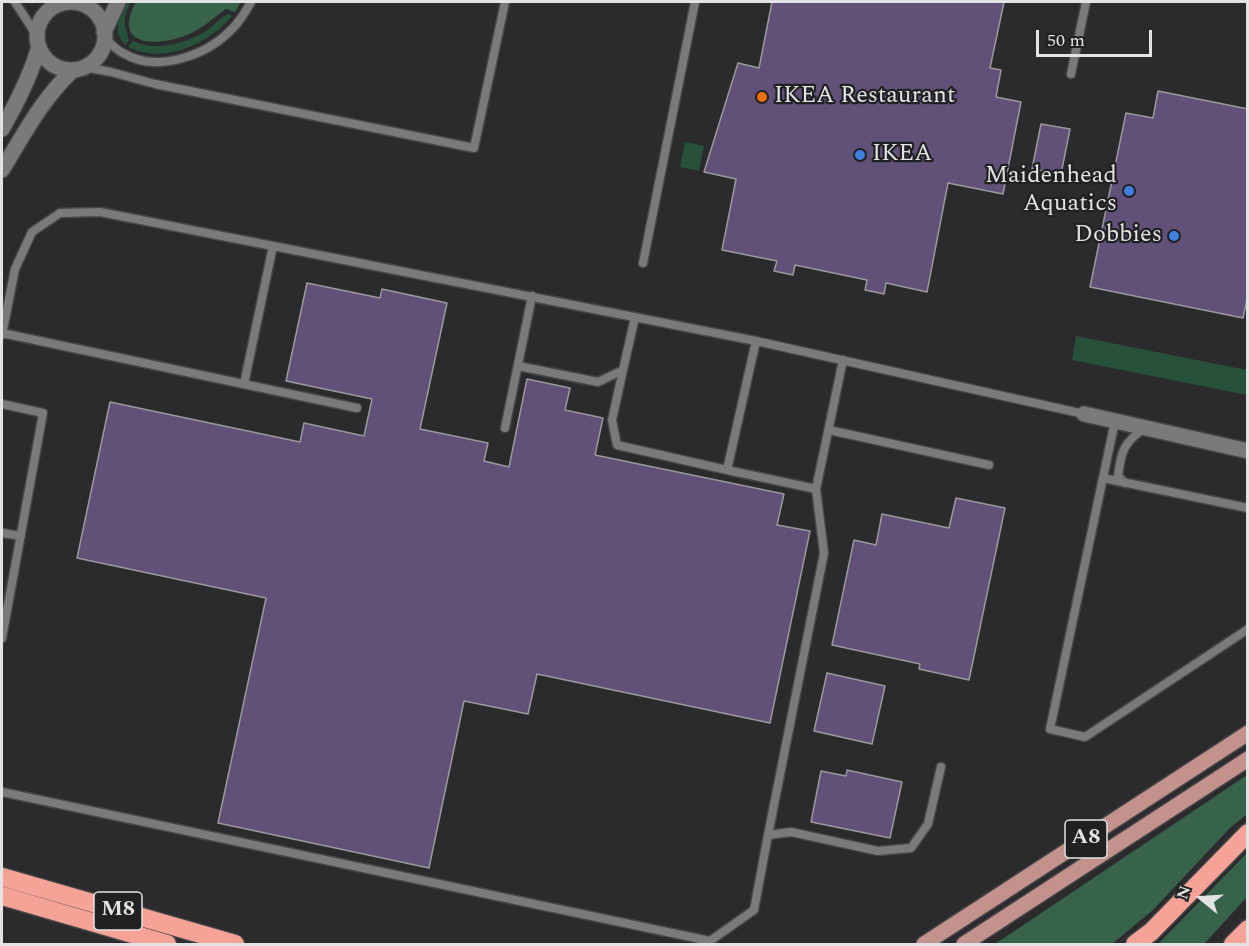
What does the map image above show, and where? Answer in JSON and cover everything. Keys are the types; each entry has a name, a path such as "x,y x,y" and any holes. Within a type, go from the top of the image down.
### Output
{"highway":[{"path":"1135,945 1151,932 1248,833"},
{"name":"M8","path":"2,877 235,945"},
{"name":"M8","path":"2,896 167,945"},
{"path":"1233,945 1248,929"}],"main road":[{"name":"A8","path":"924,945 1248,733"},
{"name":"A8","path":"964,945 1248,759"}],"street":[{"path":"2,129 32,69 38,42 38,26 43,16 52,8 67,2 85,5 94,11 101,21 105,35"},
{"path":"2,170 41,105 54,88 78,68 93,62 100,53 118,2"},
{"path":"38,42 44,57 52,64 62,69 78,68"},
{"path":"1084,414 1248,451"}],"lane":[{"path":"15,2 38,42"},
{"path":"105,35 121,53 143,61 181,58 199,52 224,37 242,18 251,2"},
{"path":"78,68 111,72 155,84 474,148 504,2"},
{"path":"643,263 695,2"},
{"path":"1071,74 1086,2"},
{"path":"357,408 2,334 15,269 32,232 60,213 100,212 756,341 1084,414"},
{"path":"244,384 273,246"},
{"path":"506,428 532,296"},
{"path":"635,317 612,420 617,445 816,489"},
{"path":"727,470 756,341"},
{"path":"2,792 710,940 754,910 824,553 816,489 843,360"},
{"path":"518,366 598,382 623,370"},
{"path":"2,404 43,413 2,638"},
{"path":"1115,421 1050,729 1085,737 1248,629"},
{"path":"1125,483 1118,476 1125,444 1145,428"},
{"path":"829,430 989,465"},
{"path":"1103,478 1248,508"},
{"path":"2,533 21,536"},
{"path":"768,836 791,832 878,851 910,848 928,824 941,767"}],"green space":[{"path":"125,2 131,2 125,17 129,40 125,45 118,29"},
{"path":"136,2 241,2 235,12 226,9 192,33 175,39 151,42 133,35 129,28 130,17"},
{"path":"229,14 232,16 211,35 184,49 156,54 128,47 133,41 161,46 190,39 206,31"},
{"path":"685,142 704,146 699,171 680,167"},
{"path":"1076,336 1247,370 1247,395 1072,360"},
{"path":"1247,775 1247,814 1229,829 1153,910 1112,944 995,944"},
{"path":"1247,853 1247,897 1204,944 1158,944"}],"building":[{"name":"IKEA","path":"772,2 1004,2 990,68 1001,70 996,97 1021,102 1003,194 948,183 927,292 886,283 884,294 865,290 867,280 795,265 793,275 774,271 777,261 722,250 736,179 704,172 738,63 759,68"},
{"name":"Dobbies","path":"1158,91 1248,109 1248,295 1243,318 1090,287 1126,113 1153,118"},
{"path":"1041,124 1070,129 1061,174 1032,169"},
{"path":"307,283 380,298 382,289 447,303 420,429 488,443 484,461 509,467 527,379 570,388 565,410 603,418 595,455 784,494 777,525 810,531 770,723 537,674 528,714 464,701 429,868 218,823 266,598 77,558 110,402 300,442 304,423 364,436 372,399 286,381"},
{"path":"956,498 1005,508 969,680 919,669 920,664 832,645 854,540 876,545 882,514 949,528"},
{"path":"827,673 885,686 872,744 814,731"},
{"path":"847,770 902,782 890,838 811,822 821,771 846,776"}],"place":[{"name":"IKEA Restaurant","path":"762,97"},
{"name":"IKEA","path":"860,155"},
{"name":"Maidenhead Aquatics","path":"1129,191"},
{"name":"Dobbies","path":"1174,236"}]}
